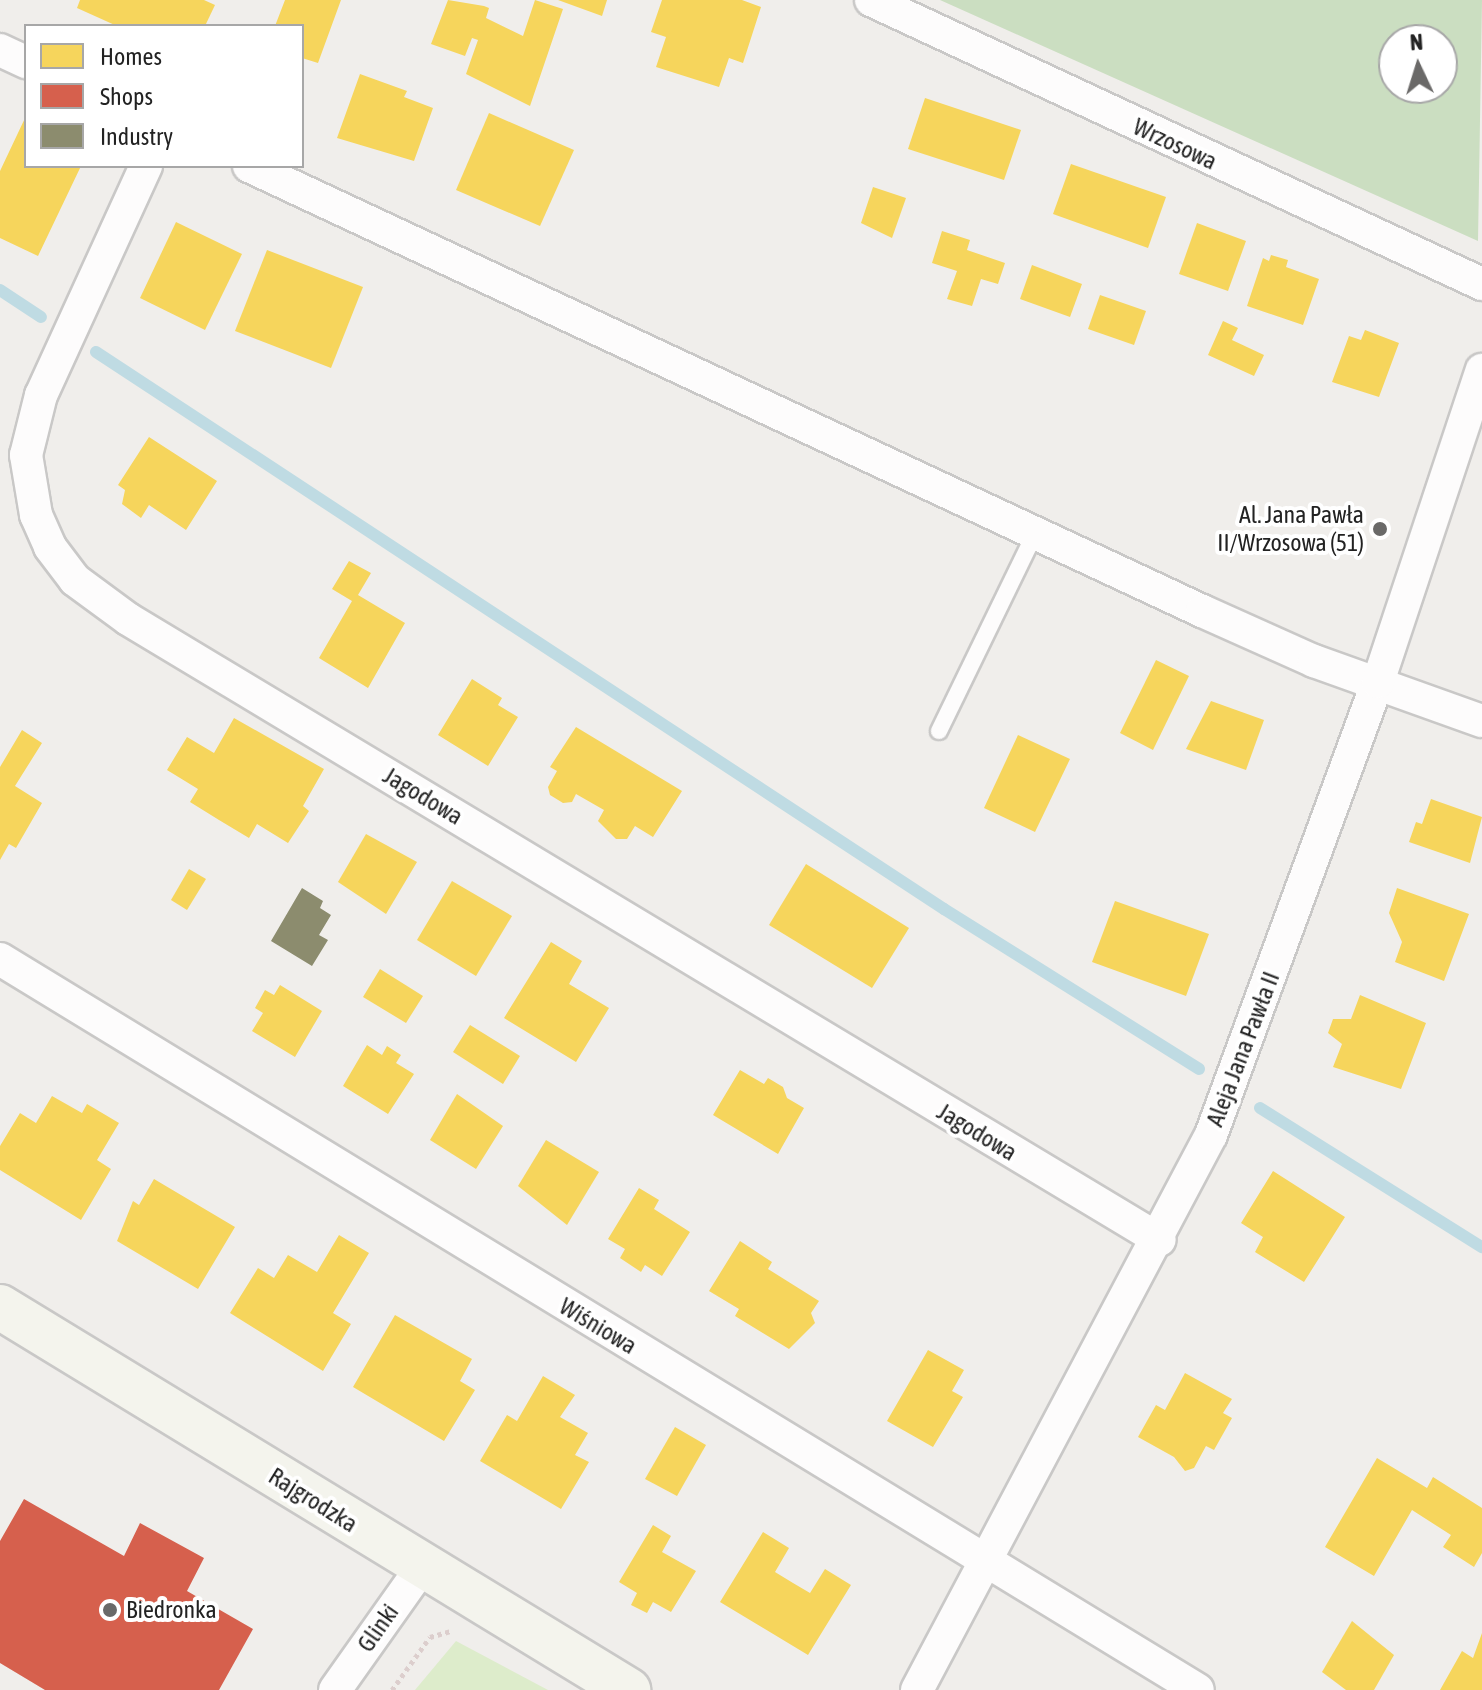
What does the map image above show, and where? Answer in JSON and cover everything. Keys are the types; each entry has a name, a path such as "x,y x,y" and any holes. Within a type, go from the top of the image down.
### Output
{"street":[{"name":"Wrzosowa","path":"871,0 1482,284"},
{"path":"0,50 24,61"},
{"name":"Jagodowa","path":"145,168 41,395 26,455 36,515 50,547 75,580 128,619 1160,1240"},
{"path":"253,168 1314,661 1482,721"},
{"name":"Aleja Jana Pawła II","path":"917,1690 1160,1240 1241,1061 1378,682 1482,370"},
{"name":"Wiśniowa","path":"0,959 1198,1690"},
{"name":"Rajgrodzka","path":"0,1307 628,1690"},
{"name":"Glinki","path":"335,1690 422,1567"}],"lane":[{"path":"939,731 1035,533"}],"green space":[{"path":"940,0 1482,0 1478,241"},
{"path":"456,1641 548,1690 415,1690"}],"building: Homes":[{"path":"80,0 204,0 215,5 206,24 113,24 77,8"},
{"path":"285,0 341,0 318,63 304,59 304,24 276,24"},
{"path":"448,0 489,8 486,18 523,36 535,0 563,9 530,106 466,74 478,40 472,38 465,56 431,44"},
{"path":"558,0 607,0 602,16"},
{"path":"662,0 742,0 761,7 743,63 729,58 719,87 656,67 666,37 651,32"},
{"path":"360,74 407,91 404,97 433,108 414,161 337,138"},
{"path":"925,98 1021,130 1004,180 908,149"},
{"path":"489,113 574,150 540,226 456,190"},
{"path":"24,120 24,168 80,168 38,256 0,238 0,171"},
{"path":"1071,164 1166,197 1148,248 1053,214"},
{"path":"873,187 906,198 892,238 861,223"},
{"path":"176,222 242,254 205,330 140,298"},
{"path":"1197,223 1246,241 1228,291 1179,274"},
{"path":"942,231 970,240 967,250 1005,263 998,284 981,279 972,306 947,299 957,271 932,263"},
{"path":"267,250 363,287 331,368 235,331"},
{"path":"1271,255 1288,260 1286,267 1319,279 1303,325 1247,306 1263,258 1269,261"},
{"path":"1032,265 1082,284 1070,317 1020,299"},
{"path":"1100,295 1146,311 1134,345 1088,329"},
{"path":"1223,321 1238,328 1232,340 1264,355 1254,376 1208,355"},
{"path":"1365,330 1399,343 1379,397 1332,382 1349,336 1361,340"},
{"path":"149,437 217,481 186,530 149,505 141,518 122,504 125,490 118,485"},
{"path":"349,561 371,573 358,595 405,623 368,688 319,658 352,601 332,589"},
{"path":"1156,660 1189,676 1153,750 1120,733"},
{"path":"472,679 502,698 498,705 518,717 488,766 438,735"},
{"path":"1211,701 1264,720 1246,770 1186,749"},
{"path":"234,718 324,769 303,806 309,811 288,843 257,824 249,838 219,820 190,802 198,789 167,770 187,737 214,753"},
{"path":"576,727 682,791 653,837 635,826 627,839 616,839 598,821 604,810 576,794 572,802 563,803 550,795 548,787 557,771 550,767"},
{"path":"22,730 42,743 15,786 42,803 16,848 9,844 0,860 0,767"},
{"path":"1018,735 1070,759 1035,832 984,808"},
{"path":"1431,799 1482,817 1470,863 1409,842 1416,822 1422,824"},
{"path":"366,834 417,862 386,914 338,882"},
{"path":"806,864 909,928 872,988 769,925"},
{"path":"189,869 206,879 187,910 171,900"},
{"path":"452,881 512,916 476,976 417,940"},
{"path":"1397,888 1469,914 1444,981 1395,962 1402,942 1389,913"},
{"path":"1115,901 1209,934 1186,996 1092,962"},
{"path":"551,942 582,961 569,984 609,1008 576,1062 504,1018"},
{"path":"380,969 423,996 406,1023 363,997"},
{"path":"280,985 322,1011 295,1057 252,1031 263,1013 255,1008 265,990 274,995"},
{"path":"1360,995 1426,1023 1401,1089 1333,1067 1342,1044 1328,1033 1333,1019 1351,1019"},
{"path":"470,1025 520,1056 503,1084 453,1052"},
{"path":"367,1045 382,1055 387,1046 401,1055 396,1063 414,1074 388,1114 343,1086"},
{"path":"740,1070 764,1084 768,1078 783,1087 787,1098 804,1108 778,1154 713,1115"},
{"path":"457,1094 503,1126 476,1169 430,1140"},
{"path":"52,1096 82,1113 87,1104 119,1123 97,1160 111,1169 81,1220 0,1170 0,1146 20,1113 36,1123"},
{"path":"546,1140 599,1172 567,1225 518,1186"},
{"path":"1273,1171 1345,1217 1304,1282 1255,1252 1263,1237 1241,1223"},
{"path":"154,1179 235,1227 198,1289 117,1241 133,1201 139,1205"},
{"path":"639,1188 659,1200 654,1209 690,1232 662,1276 645,1265 641,1272 620,1258 625,1249 608,1239"},
{"path":"339,1235 369,1253 333,1313 351,1324 323,1371 230,1313 258,1268 274,1278 288,1255 317,1272"},
{"path":"740,1241 772,1262 768,1269 819,1301 811,1313 815,1323 789,1349 735,1316 739,1309 709,1291"},
{"path":"395,1315 472,1359 460,1381 475,1390 444,1441 353,1387"},
{"path":"928,1350 964,1370 952,1391 963,1397 933,1447 887,1421"},
{"path":"1185,1373 1232,1399 1223,1413 1232,1418 1214,1450 1206,1446 1194,1468 1185,1471 1174,1457 1138,1437 1156,1405 1165,1410"},
{"path":"543,1376 575,1395 560,1417 588,1433 575,1455 589,1462 561,1509 480,1461 507,1415 517,1421"},
{"path":"675,1427 706,1445 677,1496 645,1479"},
{"path":"1377,1458 1427,1488 1433,1477 1482,1508 1482,1553 1474,1567 1443,1547 1451,1535 1412,1510 1374,1576 1325,1547"},
{"path":"653,1525 671,1536 662,1552 696,1571 671,1612 653,1602 647,1613 631,1605 637,1593 619,1582"},
{"path":"763,1532 789,1548 775,1572 793,1583 810,1593 825,1569 851,1585 808,1655 720,1602"},
{"path":"1352,1621 1394,1655 1374,1690 1346,1690 1322,1672"},
{"path":"1482,1633 1482,1690 1440,1690 1462,1651 1473,1658"}],"building: Shops":[{"name":"Biedronka","path":"24,1499 124,1556 140,1523 204,1558 187,1591 253,1629 219,1690 45,1690 0,1663 0,1541"}],"building: Industry":[{"path":"302,888 323,901 320,908 331,915 319,935 328,940 312,966 271,941"}],"waterway":[{"path":"0,290 41,317"},
{"path":"96,352 944,909 1199,1069"},
{"path":"1260,1108 1482,1247"}],"place":[{"name":"Al. Jana Pawła II/Wrzosowa (51)","path":"1380,529"},
{"name":"Biedronka","path":"110,1610"}]}
